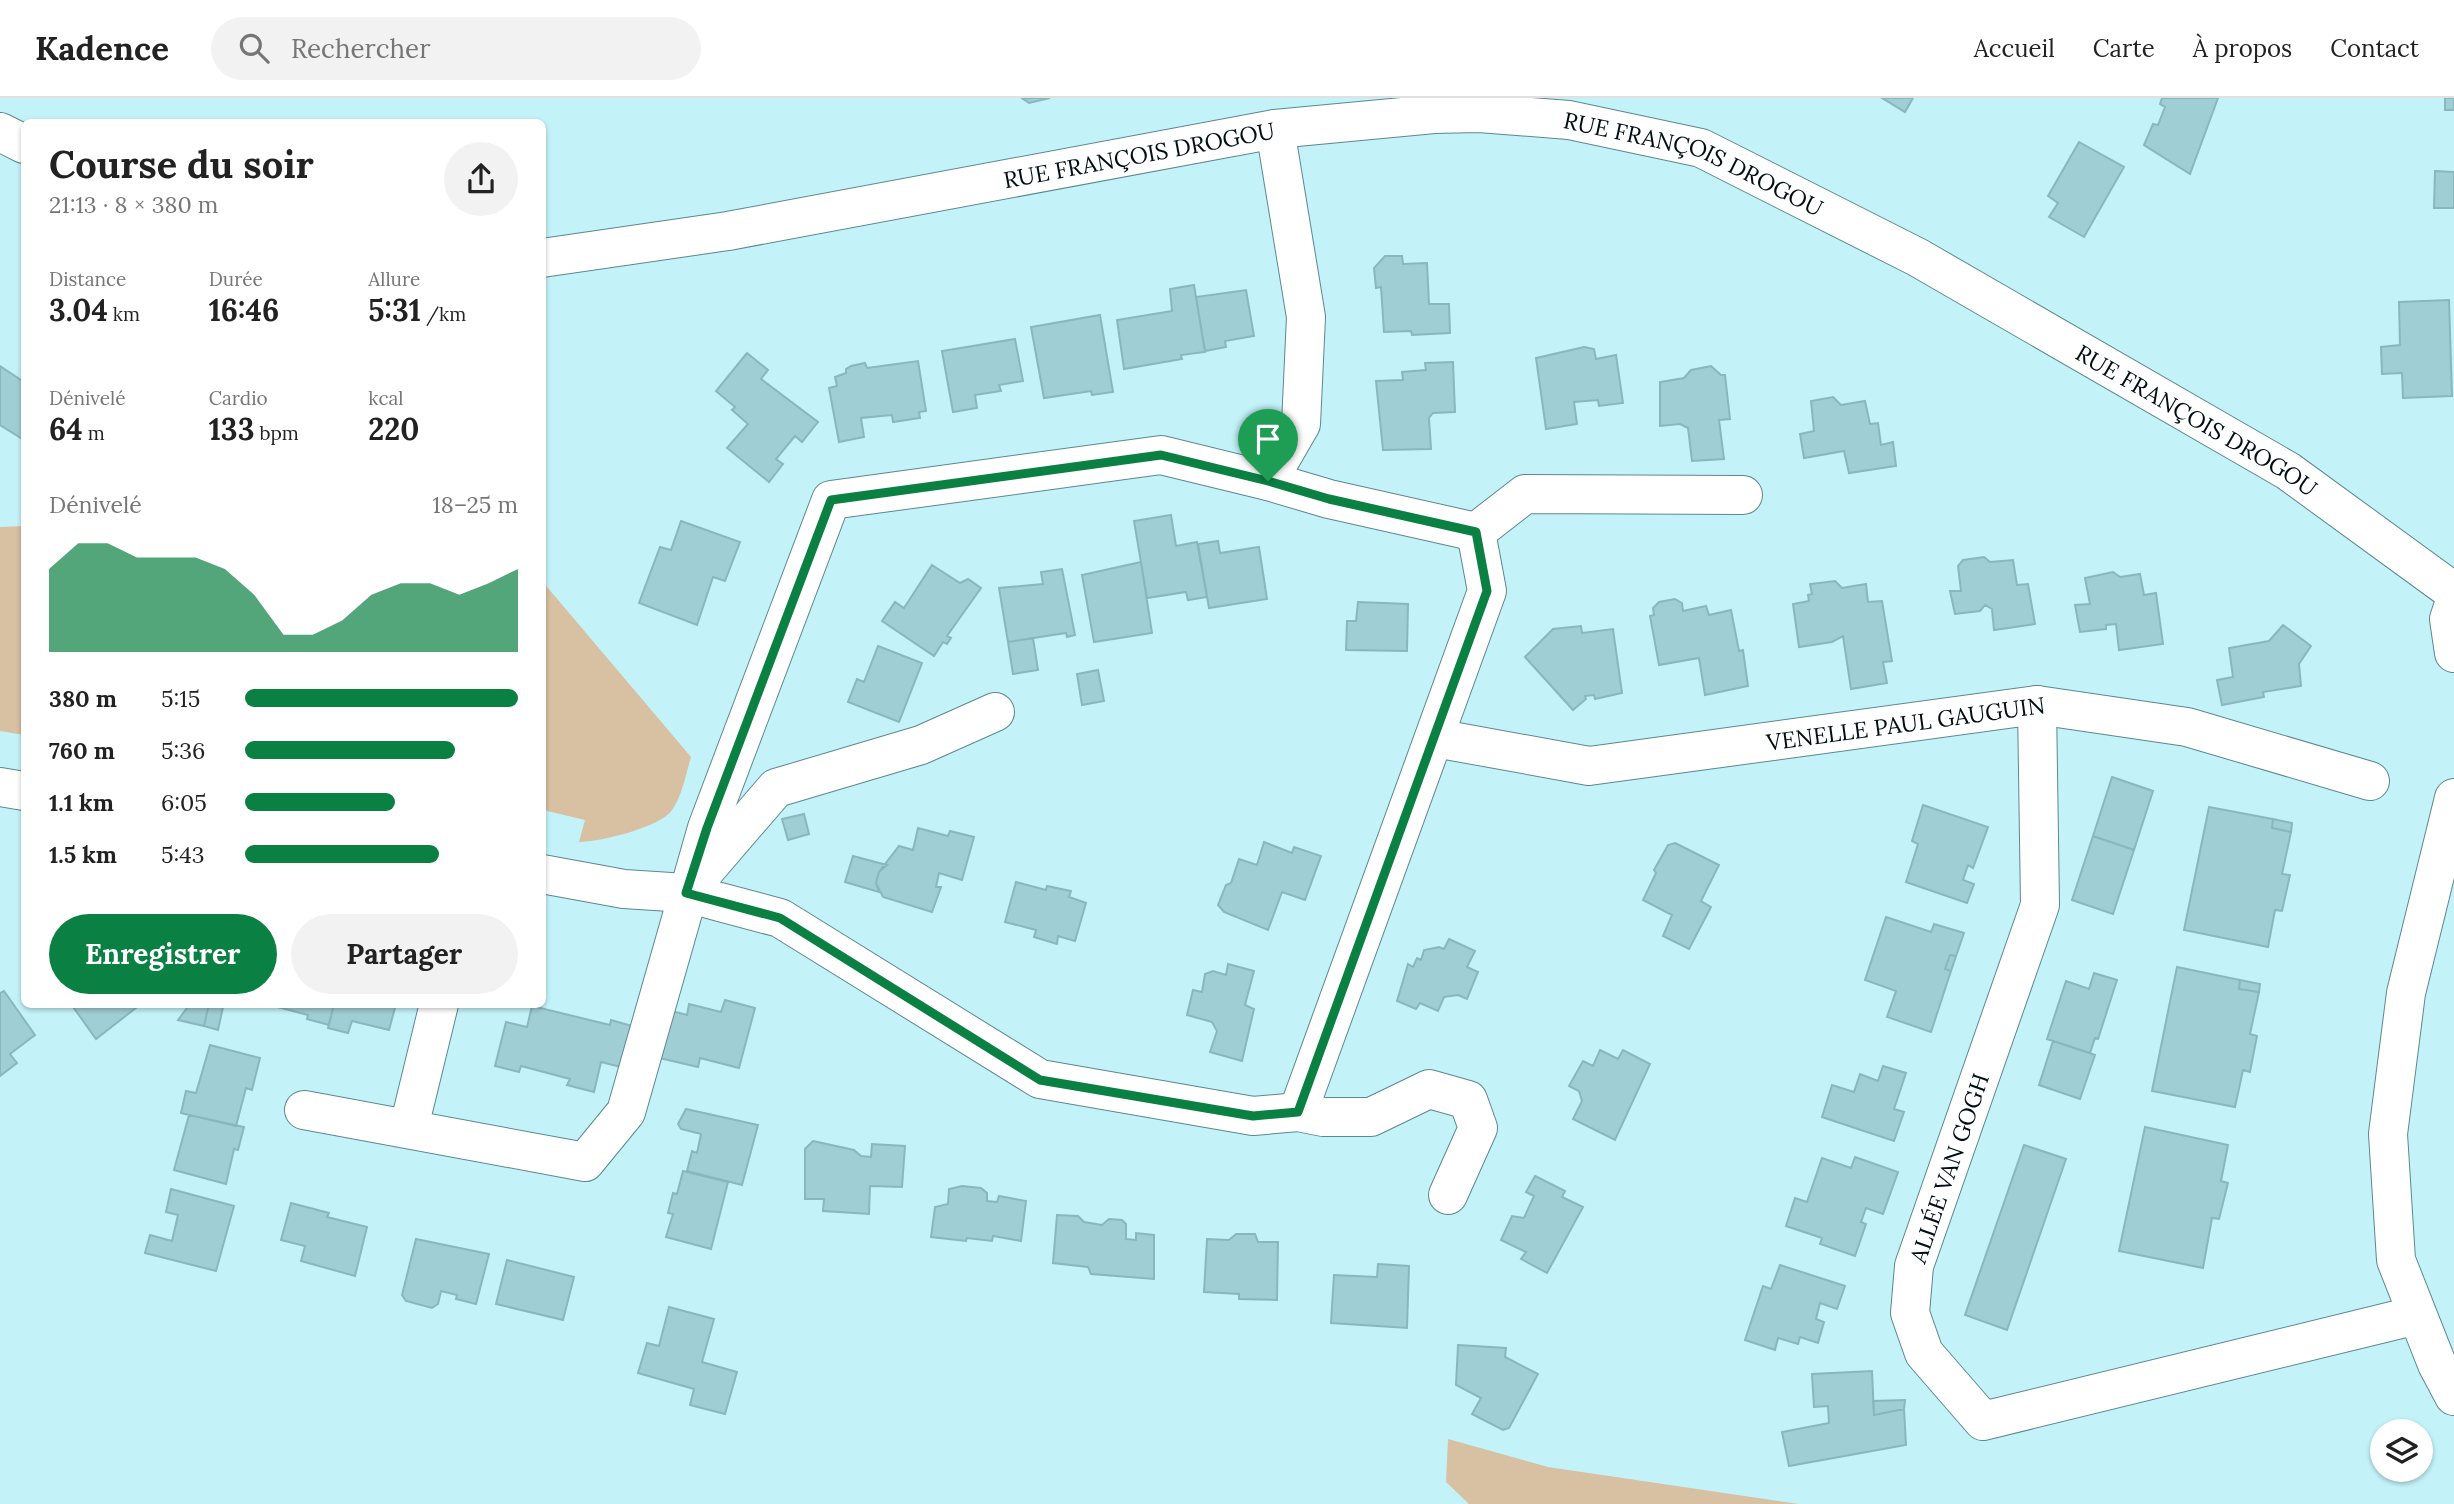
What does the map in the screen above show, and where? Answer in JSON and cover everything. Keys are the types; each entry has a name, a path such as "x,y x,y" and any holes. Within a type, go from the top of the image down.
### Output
{"street":[{"name":"RUE FRANÇOIS DROGOU","path":"546,257 728,231 1275,129 1446,114 1572,109 1701,148 1905,250 2288,471 2454,592"},
{"path":"1268,481 1301,424 1306,317 1275,129"},
{"path":"0,132 21,142"},
{"path":"304,1110 409,1127 585,1162 626,1112 686,893 707,828 831,500 1161,455 1329,499 1476,532"},
{"path":"1476,532 1525,494 1743,495"},
{"path":"1298,1112 1487,591 1476,532"},
{"path":"2454,604 2449,619 2454,653"},
{"name":"VENELLE PAUL GAUGUIN","path":"1435,738 1589,766 2037,705 2187,727 2370,781"},
{"name":"ALLÉE VAN GOGH","path":"2037,705 2040,905 1914,1266 1910,1313 1924,1353 1983,1421 2417,1315"},
{"path":"686,893 776,788 921,745 995,712"},
{"path":"0,787 21,790"},
{"path":"2454,798 2406,993 2388,1134 2396,1259 2417,1315 2454,1396"},
{"path":"546,875 624,889 686,893 780,918 1040,1080 1253,1116 1298,1112 1323,1117 1371,1117 1429,1089 1468,1100 1478,1128 1448,1195"},
{"path":"409,1127 438,1008"}],"shaded area":[{"path":"21,526 21,734 0,731 0,527"},
{"path":"546,586 691,757 672,810 656,822 615,836 579,842 585,820 546,811"},
{"path":"1448,1439 1548,1467 1799,1504 1469,1504 1446,1482"}],"building":[{"path":"1032,98 1050,98 1029,103 1023,99"},
{"path":"1882,98 1913,98 1905,112"},
{"path":"2162,98 2218,98 2190,174 2144,145 2153,124 2158,125 2165,107 2160,104"},
{"path":"2445,98 2454,98 2454,110 2445,110"},
{"path":"2079,142 2124,167 2084,237 2049,217 2058,203 2048,196"},
{"path":"2435,171 2454,172 2454,208 2434,208"},
{"path":"1385,256 1402,256 1403,264 1427,263 1429,304 1449,304 1450,333 1412,335 1411,331 1384,332 1381,287 1376,288 1374,268"},
{"path":"1194,285 1205,352 1181,355 1182,359 1124,369 1117,320 1172,311 1170,289"},
{"path":"1246,290 1254,336 1225,341 1226,347 1205,351 1196,297"},
{"path":"2449,300 2452,396 2403,398 2402,373 2382,374 2381,347 2400,345 2399,302"},
{"path":"1100,315 1113,392 1092,395 1091,391 1044,398 1031,327"},
{"path":"1015,339 1023,381 999,385 1001,391 975,395 977,408 953,412 942,351"},
{"path":"1584,347 1594,349 1596,359 1616,355 1623,403 1599,406 1598,400 1574,402 1577,424 1546,429 1536,358"},
{"path":"747,353 768,370 761,379 818,422 802,442 795,436 776,459 783,464 769,482 727,448 748,424 732,410 735,407 716,391"},
{"path":"918,361 926,411 919,412 920,418 893,422 892,415 861,418 864,437 839,442 829,388 837,386 835,377 846,373 846,369 851,366 865,363 867,368"},
{"path":"1453,362 1455,412 1433,413 1429,418 1431,449 1383,450 1376,381 1403,380 1402,372 1426,370 1425,363"},
{"path":"0,366 21,380 21,438 0,425"},
{"path":"1711,366 1721,375 1725,375 1730,419 1719,420 1724,459 1692,461 1688,428 1680,424 1660,426 1660,382 1684,378 1691,370"},
{"path":"1833,397 1841,405 1865,401 1870,424 1878,423 1881,445 1893,442 1896,466 1849,473 1844,451 1804,458 1800,434 1814,431 1811,401"},
{"path":"1171,515 1176,546 1197,542 1207,597 1188,600 1186,592 1147,598 1134,521"},
{"path":"681,521 740,542 725,581 713,577 697,625 639,603 660,547 671,550"},
{"path":"1218,541 1220,553 1259,547 1267,599 1209,608 1198,544"},
{"path":"1984,557 1990,562 2013,560 2017,585 2028,584 2035,624 1994,630 1992,609 1985,605 1980,611 1955,614 1950,591 1961,591 1958,566 1963,560"},
{"path":"1141,562 1152,633 1094,642 1082,575"},
{"path":"932,565 960,583 968,579 981,588 947,636 951,638 947,644 943,642 934,656 882,621 895,602 904,608"},
{"path":"1062,569 1075,635 1067,637 1066,633 1008,642 999,588 1043,584 1041,572"},
{"path":"2113,572 2120,577 2140,574 2144,595 2156,593 2163,644 2119,650 2116,624 2106,625 2106,629 2080,632 2075,605 2090,604 2085,578"},
{"path":"1835,581 1842,588 1866,584 1868,602 1882,601 1892,661 1883,662 1887,683 1851,689 1843,636 1832,642 1799,647 1793,604 1809,601 1808,595 1812,594 1810,584"},
{"path":"1675,599 1682,603 1683,611 1706,606 1709,615 1731,610 1739,651 1743,650 1748,686 1705,695 1699,658 1659,665 1650,616 1654,615 1653,608 1659,602"},
{"path":"1358,602 1408,604 1407,651 1346,650 1347,621 1356,621"},
{"path":"2283,625 2311,646 2299,664 2301,686 2263,692 2264,697 2222,705 2217,680 2233,677 2229,648 2269,641"},
{"path":"1581,626 1582,633 1613,629 1622,693 1595,699 1594,695 1585,696 1586,699 1573,710 1525,657 1553,629"},
{"path":"1033,638 1038,670 1013,674 1008,642"},
{"path":"878,646 922,663 899,722 848,702 857,679 864,682"},
{"path":"1098,670 1104,701 1082,705 1077,674"},
{"path":"2112,777 2153,791 2134,850 2093,836"},
{"path":"1923,805 1988,827 1973,868 1968,865 1963,880 1974,884 1967,903 1906,882 1918,844 1912,841"},
{"path":"2209,807 2273,819 2272,828 2291,832 2282,874 2290,875 2282,911 2275,910 2268,947 2184,930"},
{"path":"804,814 809,834 788,840 782,819"},
{"path":"2273,819 2292,823 2291,832 2272,828"},
{"path":"918,828 948,836 950,831 974,837 962,880 939,873 936,887 941,887 932,912 883,897 876,883 879,872 899,846 913,850"},
{"path":"2093,836 2134,850 2113,914 2072,900"},
{"path":"1264,842 1292,853 1294,847 1321,856 1305,900 1282,892 1268,930 1224,912 1218,905 1226,885 1231,883 1239,859 1257,865"},
{"path":"1675,843 1719,865 1701,901 1711,907 1689,949 1663,936 1672,915 1643,900 1656,873 1654,870 1668,845"},
{"path":"853,856 887,865 879,872 876,883 879,892 845,882"},
{"path":"1016,882 1046,890 1047,886 1071,891 1069,897 1086,903 1075,941 1058,936 1057,944 1034,937 1036,930 1005,922"},
{"path":"1886,917 1931,932 1934,924 1964,933 1956,956 1950,955 1945,969 1951,971 1931,1032 1887,1017 1896,991 1865,980"},
{"path":"1449,939 1475,951 1467,967 1478,972 1467,999 1458,995 1444,997 1438,1011 1420,1003 1416,1009 1397,1001 1408,964 1413,967 1417,958 1421,960 1424,950 1439,947 1444,949"},
{"path":"1950,955 1956,956 1951,971 1945,969"},
{"path":"1228,964 1254,971 1245,1005 1254,1009 1242,1061 1210,1052 1217,1031 1212,1022 1187,1015 1193,990 1202,992 1205,974 1213,971 1226,975"},
{"path":"2177,967 2240,980 2239,989 2259,992 2250,1034 2257,1036 2250,1072 2243,1070 2235,1107 2152,1091"},
{"path":"2094,973 2117,980 2098,1039 2095,1038 2090,1053 2047,1039 2066,981 2089,989"},
{"path":"2240,980 2260,984 2259,992 2239,989"},
{"path":"4,991 35,1035 10,1054 17,1063 0,1076 0,993"},
{"path":"725,1000 755,1008 739,1068 700,1058 698,1067 655,1057 668,1010 687,1015 689,1004 721,1012"},
{"path":"74,1008 136,1008 96,1039"},
{"path":"187,1008 208,1008 204,1026 178,1020"},
{"path":"208,1008 223,1008 218,1030 204,1026"},
{"path":"281,1008 333,1008 329,1025 307,1019 308,1015"},
{"path":"333,1008 395,1008 389,1030 352,1021 348,1033 328,1028"},
{"path":"532,1008 540,1008 610,1025 611,1020 639,1028 629,1069 601,1062 594,1092 567,1085 570,1079 521,1066 519,1072 495,1066 506,1022 527,1027"},
{"path":"2053,1041 2095,1055 2080,1099 2039,1085"},
{"path":"210,1045 260,1058 252,1090 246,1088 236,1126 181,1113 186,1091 196,1093"},
{"path":"1600,1050 1618,1059 1623,1050 1650,1064 1615,1140 1573,1119 1582,1101 1579,1091 1569,1086 1583,1061 1593,1066"},
{"path":"1883,1066 1906,1073 1894,1109 1904,1112 1894,1141 1822,1117 1832,1085 1854,1092 1860,1074 1878,1081"},
{"path":"686,1109 758,1125 742,1185 687,1171 692,1151 697,1153 701,1134 681,1129 678,1124"},
{"path":"189,1115 244,1127 238,1150 234,1149 226,1184 174,1170"},
{"path":"2145,1127 2228,1145 2221,1181 2228,1183 2219,1219 2212,1218 2203,1268 2119,1251"},
{"path":"813,1141 854,1150 861,1156 871,1157 872,1144 905,1146 902,1187 870,1186 869,1214 823,1211 824,1199 805,1199 805,1149"},
{"path":"2024,1145 2066,1159 2007,1330 1965,1315"},
{"path":"1855,1157 1898,1172 1883,1214 1866,1208 1861,1222 1866,1224 1855,1256 1820,1244 1822,1238 1786,1226 1795,1198 1807,1202 1822,1158 1851,1168"},
{"path":"683,1171 728,1182 711,1249 666,1237 673,1214 668,1213 673,1193 677,1194"},
{"path":"1535,1176 1565,1191 1562,1197 1583,1207 1547,1273 1521,1259 1526,1252 1501,1240 1512,1216 1524,1218 1534,1196 1526,1192"},
{"path":"962,1186 981,1188 987,1193 987,1201 997,1202 999,1196 1026,1201 1021,1241 993,1236 992,1241 931,1237 935,1207 948,1204 949,1189"},
{"path":"171,1189 234,1206 216,1271 145,1253 150,1235 172,1241 178,1215 166,1212"},
{"path":"291,1203 329,1213 327,1217 367,1227 355,1276 301,1261 305,1246 281,1240"},
{"path":"1057,1215 1078,1216 1084,1222 1102,1225 1109,1219 1122,1220 1126,1224 1126,1239 1136,1240 1136,1233 1154,1235 1154,1279 1091,1274 1088,1267 1053,1263"},
{"path":"1236,1234 1255,1234 1258,1242 1278,1242 1277,1300 1239,1299 1239,1294 1204,1292 1207,1239 1229,1240"},
{"path":"416,1239 489,1254 476,1304 456,1299 457,1295 441,1291 438,1304 432,1308 406,1301 402,1295"},
{"path":"507,1260 574,1277 563,1320 496,1304"},
{"path":"1378,1264 1409,1266 1407,1328 1331,1323 1334,1275 1377,1277"},
{"path":"1780,1265 1845,1286 1837,1309 1820,1303 1816,1319 1824,1322 1818,1343 1800,1337 1798,1344 1778,1338 1775,1350 1745,1340 1763,1286 1771,1289"},
{"path":"669,1307 714,1319 702,1362 737,1372 725,1414 690,1405 694,1389 638,1373 647,1343 659,1346"},
{"path":"1458,1345 1506,1348 1505,1357 1538,1374 1509,1428 1503,1430 1472,1414 1481,1398 1456,1385"},
{"path":"1872,1371 1874,1415 1904,1409 1906,1445 1789,1466 1782,1432 1829,1423 1828,1406 1814,1407 1812,1374"},
{"path":"1905,1400 1904,1409 1874,1415 1873,1401"}],"route":[{"path":"1161,455 1268,481 1329,499 1476,532 1487,591 1298,1112 1253,1116 1040,1080 780,918 686,893 707,828 831,500 1161,455"}]}
